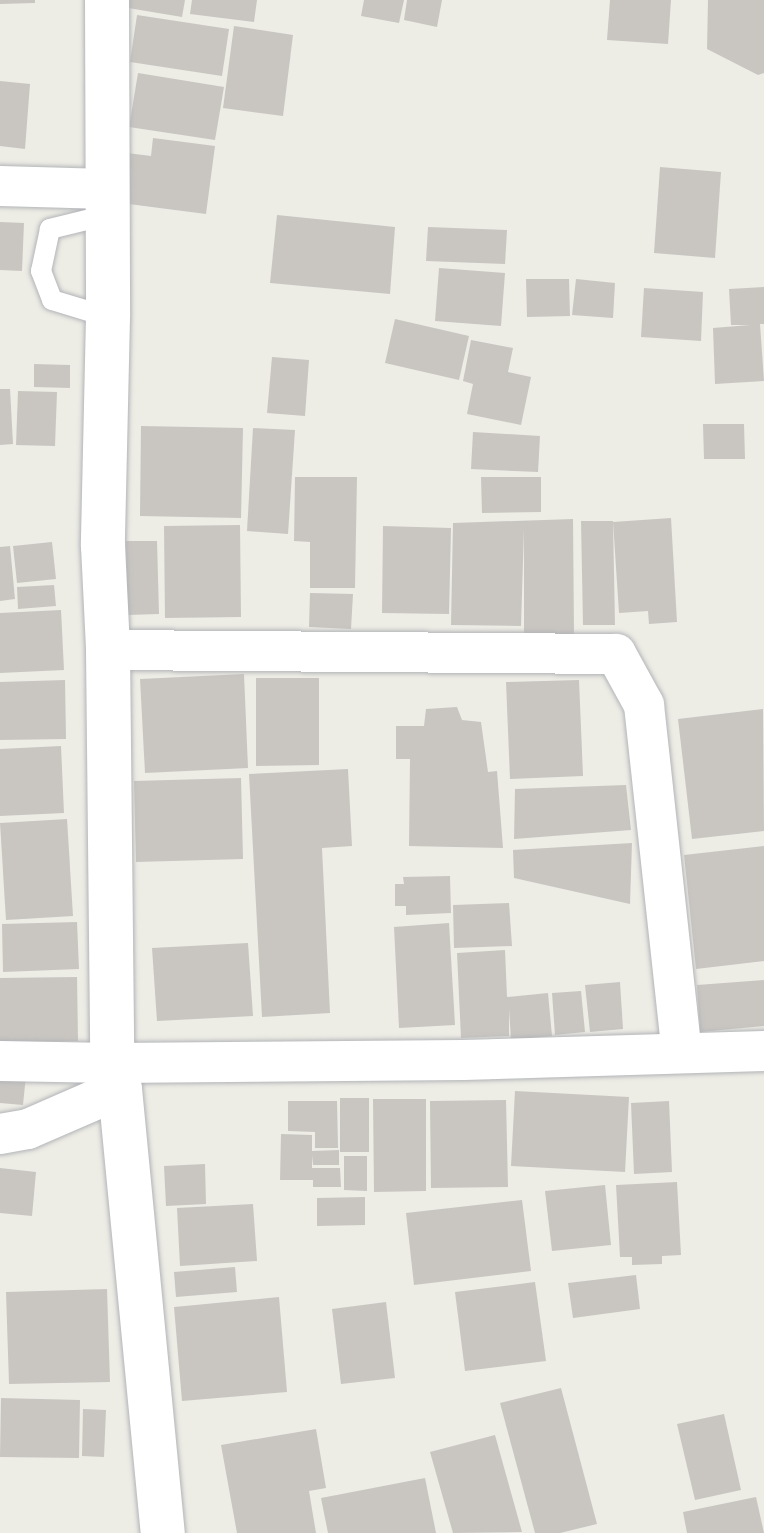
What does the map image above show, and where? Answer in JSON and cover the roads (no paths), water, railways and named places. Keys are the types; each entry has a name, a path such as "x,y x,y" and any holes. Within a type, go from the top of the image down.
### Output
{"street":[{"path":"107,0 108,317 103,546 108,650 116,1076 163,1533"},
{"path":"0,186 107,202"},
{"path":"108,650 616,654 644,705 682,1052"},
{"path":"0,1061 116,1076 463,1060 764,1051"},
{"path":"0,1134 28,1129 116,1076"}],"lane":[{"path":"107,202 50,229 41,271 52,300 108,317"}]}
